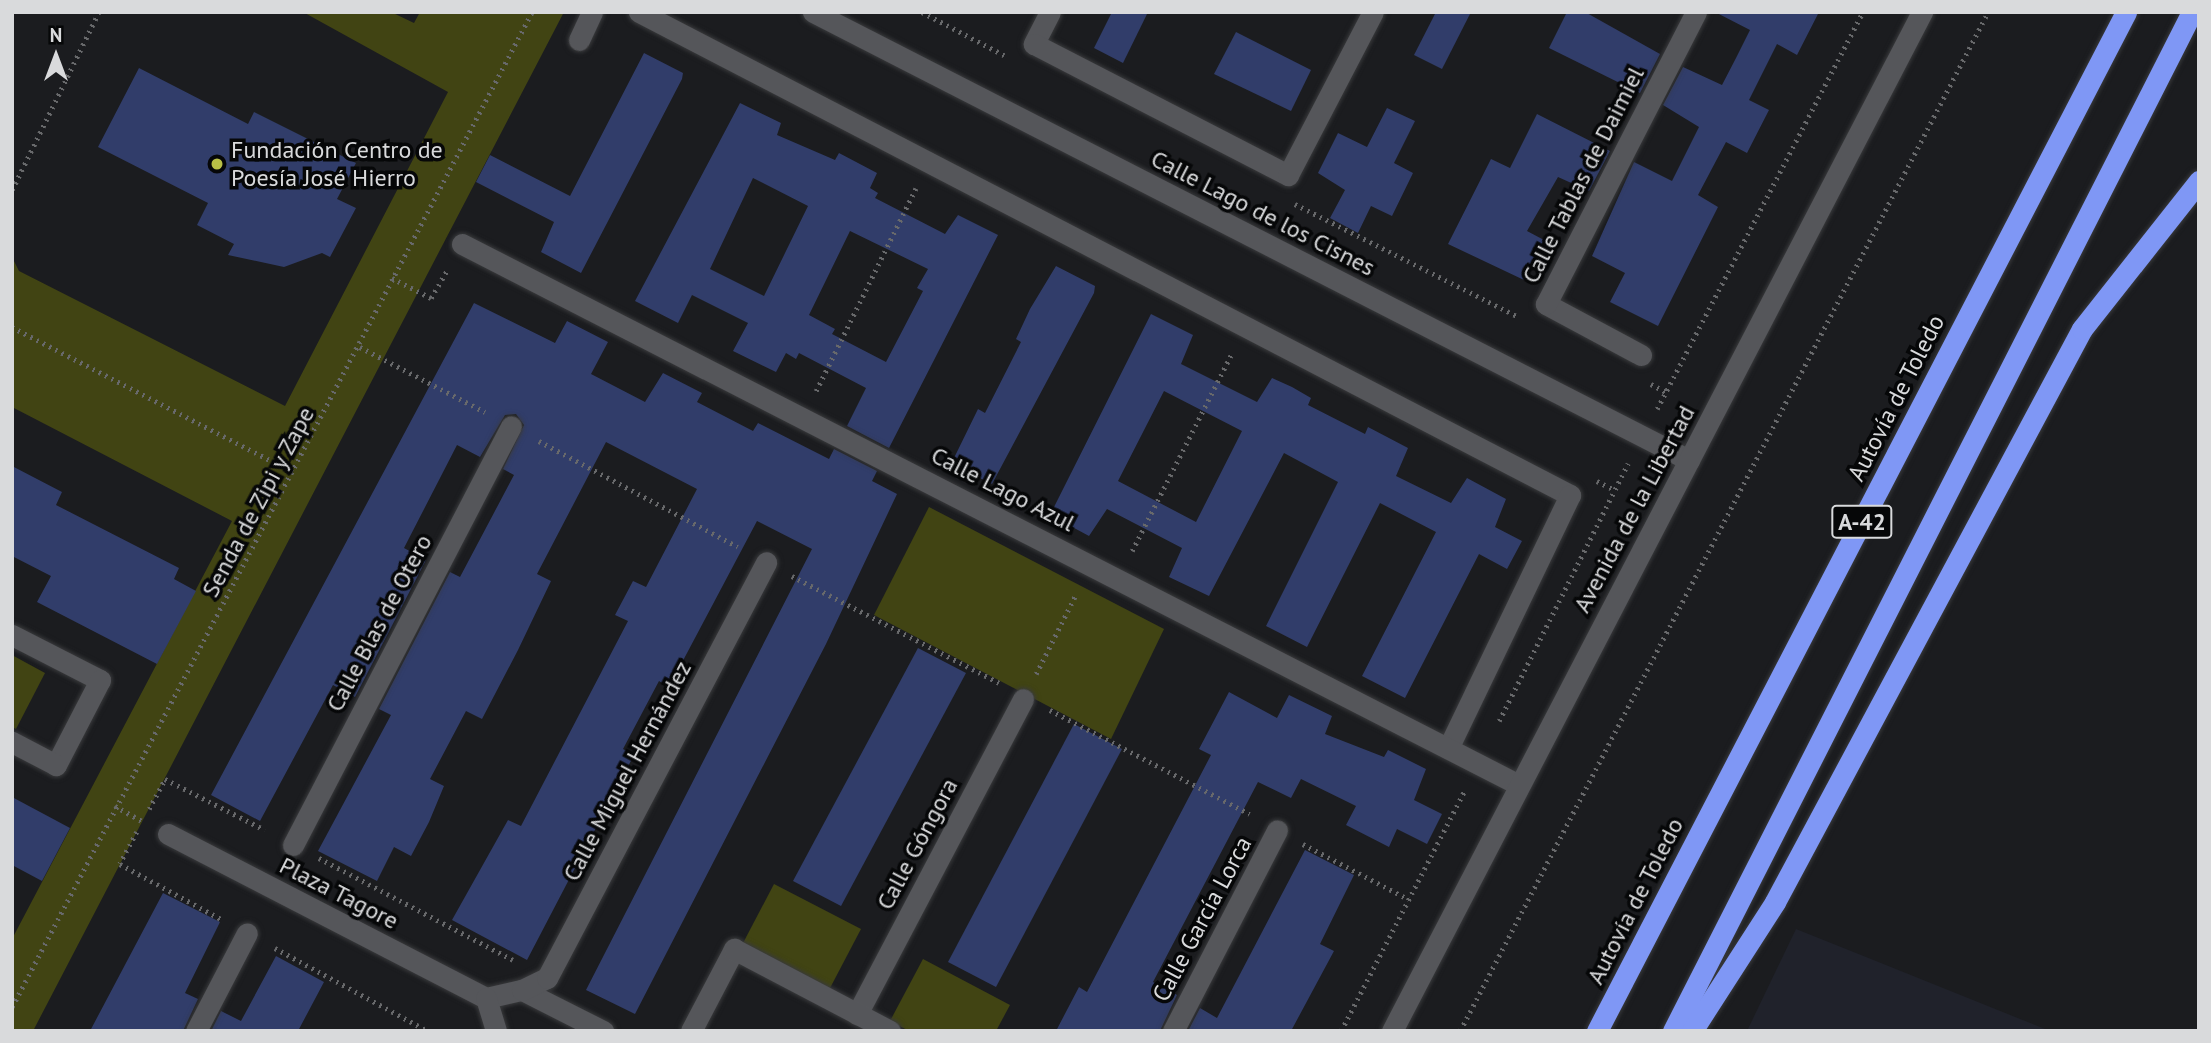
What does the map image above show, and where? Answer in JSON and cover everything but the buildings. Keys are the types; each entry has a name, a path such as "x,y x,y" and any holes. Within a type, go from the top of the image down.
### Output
{"highway":[{"name":"Autovía de Toledo","path":"1597,1031 2126,12"},
{"name":"A-42","path":"1673,1031 2192,12"},
{"path":"1692,1031 1775,902 2082,329 2199,181"}],"street":[{"path":"579,40 592,12"},
{"path":"639,12 1570,495 1448,748"},
{"name":"Calle Lago de los Cisnes","path":"813,12 1689,460"},
{"path":"1050,12 1034,44 1288,176 1373,12"},
{"name":"Calle Tablas de Daimiel","path":"1641,355 1546,304 1696,12"},
{"name":"Avenida de la Libertad","path":"1392,1031 1922,12"},
{"name":"Calle Lago Azul","path":"462,244 1091,563 1519,785"},
{"name":"Calle Blas de Otero","path":"293,845 511,426"},
{"name":"Calle Miguel Hernández","path":"522,990 548,978 766,562"},
{"path":"12,635 100,680 56,765 12,742"},
{"name":"Calle Góngora","path":"857,1014 1024,698"},
{"name":"Calle García Lorca","path":"1173,1031 1277,830"},
{"name":"Plaza Tagore","path":"168,834 486,998"},
{"path":"196,1031 247,933"},
{"path":"691,1031 734,949 890,1031"},
{"path":"496,1031 486,998 522,990 603,1031"}],"path":[{"path":"12,190 99,12"},
{"name":"Senda de Zipi y Zape","path":"12,1007 115,806 360,347 392,278 532,12"},
{"path":"1341,1031 1642,436 1863,12"},
{"path":"1460,1031 1988,12"},
{"path":"803,417 929,163"},
{"path":"392,278 431,298"},
{"path":"12,327 293,472"},
{"path":"1118,577 1245,327"},
{"path":"360,347 1408,899"},
{"path":"1024,698 1091,563"},
{"path":"115,806 143,822"}],"shaded area":[{"path":"1796,929 1866,957 2050,1031 1747,1031"}],"green space":[{"path":"303,12 391,12 414,23 420,12 564,12 33,1031 12,1031 12,939 232,521 12,407 12,257 19,271 285,406 448,92"},
{"path":"929,507 1164,629 1111,739 874,615"},
{"path":"12,655 45,673 16,729 12,727"},
{"path":"774,884 861,929 829,990 742,945"},
{"path":"923,959 1010,1005 996,1031 909,1031 890,1021"}],"place":[{"name":"Fundación Centro de Poesía José Hierro","path":"217,164"}]}
